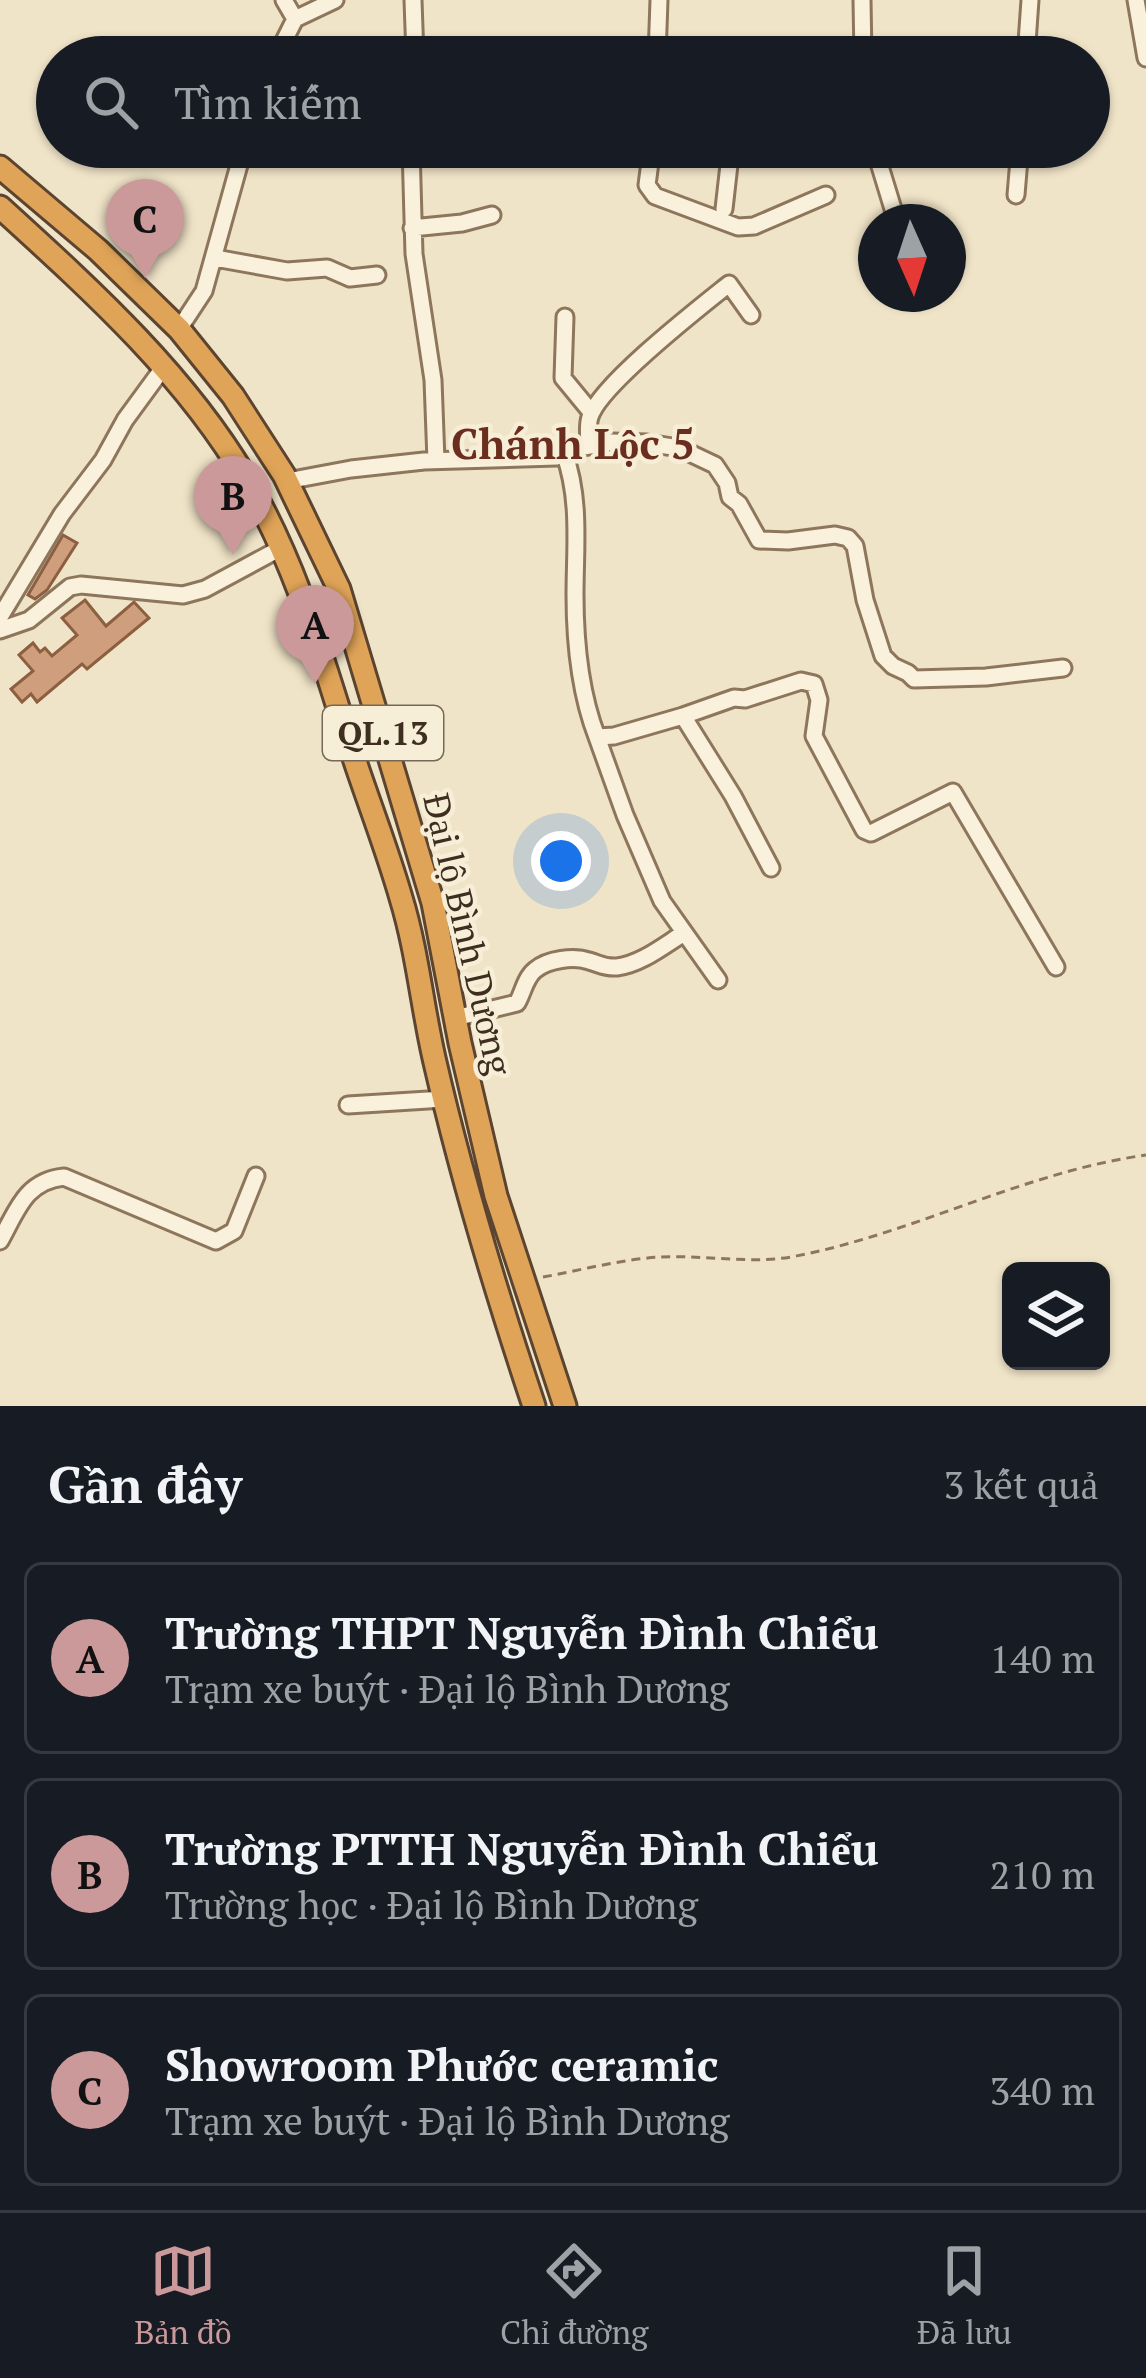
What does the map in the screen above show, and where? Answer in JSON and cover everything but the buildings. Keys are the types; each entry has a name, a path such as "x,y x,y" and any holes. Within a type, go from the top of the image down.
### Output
{"highway":[{"name":"Đại lộ Bình Dương","path":"0,167 98,250 179,329 233,396 287,482 339,589 433,903 496,1196 565,1406"},
{"name":"Đại lộ Bình Dương","path":"0,206 188,396 247,481 294,574 403,901 472,1208 534,1406"},
{"path":"157,361 179,329"}],"street":[{"path":"284,0 296,19"},
{"path":"287,36 296,19 335,0"},
{"path":"413,0 414,36"},
{"path":"658,36 659,0"},
{"path":"862,0 862,36"},
{"path":"1027,36 1030,0"},
{"path":"1136,0 1146,58"},
{"path":"179,329 204,292 239,168"},
{"path":"412,168 412,228 433,380 436,461"},
{"path":"649,168 647,185 656,196 738,227 754,226 826,195"},
{"path":"724,209 729,168"},
{"path":"880,168 891,204"},
{"path":"1016,194 1018,168"},
{"path":"412,228 492,215"},
{"path":"215,258 287,271 330,268 350,278 377,275"},
{"path":"589,446 591,412 657,344 729,284 751,315"},
{"path":"565,317 562,378 591,412"},
{"path":"0,617 62,514 103,460 157,361"},
{"path":"287,482 319,473 436,461 556,457 613,442 679,448 715,465 759,540 848,538 855,546 865,600 883,656 914,679 1063,668"},
{"path":"564,453 572,475 575,600 590,719 662,901 718,980"},
{"path":"0,630 29,620 70,586 182,595 205,589 281,548"},
{"path":"597,736 614,736 801,681 814,684 819,700 814,736 864,830 871,832 953,792 1056,967"},
{"path":"683,716 734,796 771,868"},
{"path":"455,1018 517,1003 535,970 550,963 569,958 605,968 622,967 684,933"},
{"path":"348,1105 444,1099"},
{"path":"0,1241 35,1185 64,1177 216,1241 234,1231 256,1176"}],"path":[{"path":"524,1281 658,1257 787,1258 1020,1186 1146,1155"}],"place":[{"name":"Showroom Phước ceramic","path":"145,278"},
{"name":"Trường PTTH Nguyễn Đình Chiểu","path":"233,555"},
{"name":"Trường THPT Nguyễn Đình Chiểu","path":"315,684"}],"district":[{"name":"Chánh Lộc 5","path":"573,444"}]}
